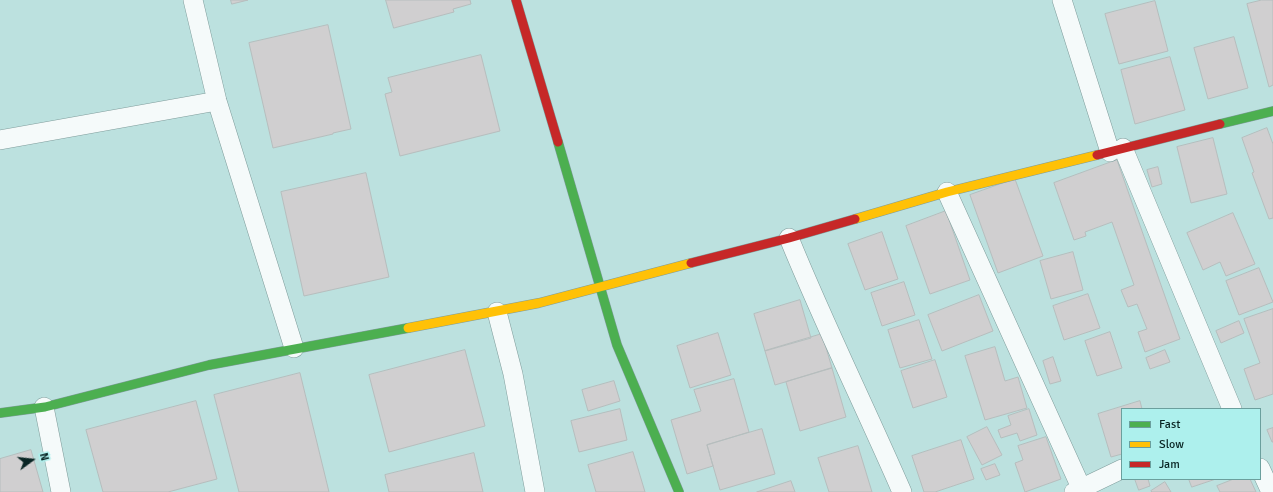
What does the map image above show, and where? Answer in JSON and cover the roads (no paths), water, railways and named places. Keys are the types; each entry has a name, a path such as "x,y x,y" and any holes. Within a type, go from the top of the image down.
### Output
{"street":[{"path":"193,0 217,101 294,348"},
{"path":"516,0 617,345 679,492"},
{"path":"1062,0 1116,150 1232,408"},
{"path":"0,140 217,101"},
{"path":"0,413 44,407 158,376 294,348 497,312 539,303 789,238 947,192 1116,150 1272,116"},
{"path":"947,192 1079,491 1121,470"},
{"path":"789,238 814,298 871,420 902,492"},
{"path":"497,312 513,374 534,492"},
{"path":"44,407 61,492"},
{"path":"1261,470 1272,492"}]}
